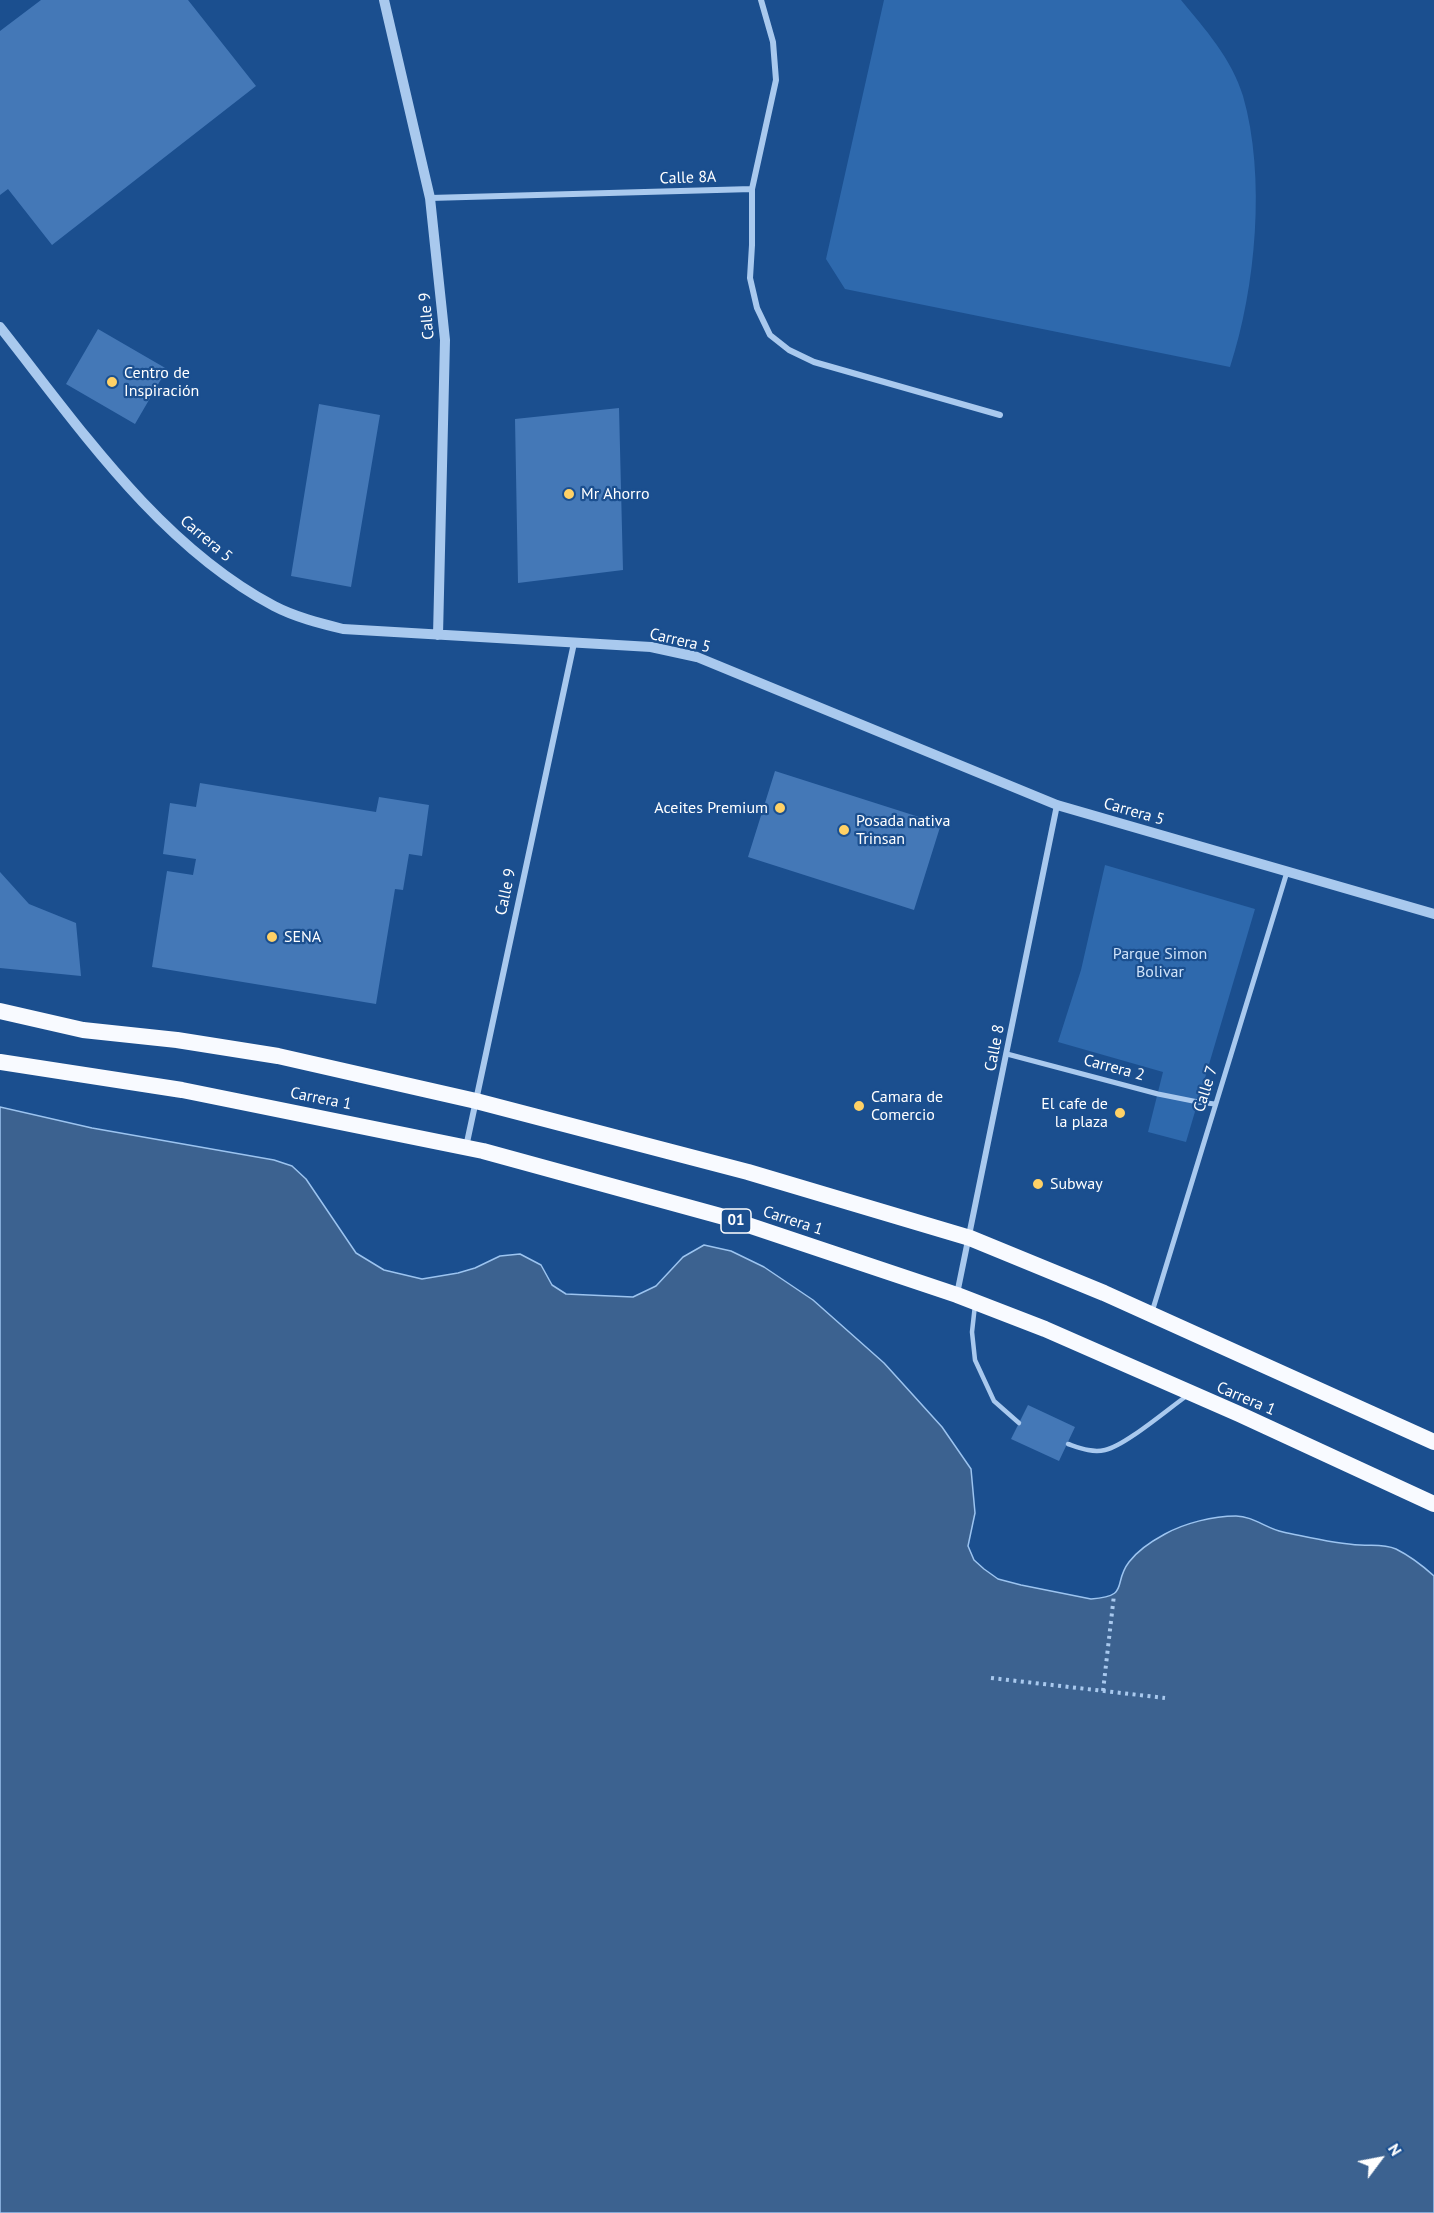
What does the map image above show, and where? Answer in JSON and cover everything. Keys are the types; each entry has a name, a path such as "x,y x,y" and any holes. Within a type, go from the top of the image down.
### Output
{"highway":[{"name":"Carrera 1","path":"0,1011 83,1030 177,1040 278,1056 476,1101 748,1172 970,1238 1151,1315 1434,1442"},
{"name":"Carrera 1","path":"0,1062 182,1090 466,1147 724,1217 957,1295 1045,1329 1239,1414 1434,1504"}],"street":[{"name":"Calle 9","path":"384,0 430,198 445,340 438,635"},
{"path":"761,0 773,42 776,80 752,189 750,278 757,308 770,335 789,350 814,362 1000,415"},
{"name":"Calle 8A","path":"430,198 752,189"},
{"name":"Carrera 5","path":"0,327 146,507 191,548 233,581 274,606 308,620 343,629 651,647 697,657 1057,805 1434,914"},
{"name":"Calle 9","path":"466,1147 574,643"},
{"name":"Calle 8","path":"957,1295 1057,805"},
{"name":"Calle 7","path":"1151,1315 1287,872"},
{"name":"Carrera 2","path":"1007,1054 1158,1094 1215,1104"}],"lane":[{"path":"976,1302 972,1332 975,1360 994,1401 1019,1423"},
{"path":"1068,1444 1085,1450 1104,1451 1119,1445 1189,1394"}],"path":[{"path":"1103,1691 1114,1595"},
{"path":"991,1678 1165,1698"}],"green space":[{"path":"884,0 1181,0 1217,45 1232,69 1243,96 1250,127 1256,196 1252,268 1239,336 1230,367 845,289 826,259"},
{"name":"Parque Simon Bolivar","path":"1105,865 1255,909 1186,1142 1148,1132 1163,1072 1058,1042 1081,970"}],"shaded area":[{"path":"0,1107 92,1128 274,1160 292,1166 306,1179 356,1253 384,1270 422,1279 458,1273 500,1256 520,1254 541,1265 552,1285 566,1294 633,1297 656,1286 683,1257 704,1245 731,1251 764,1267 813,1300 884,1363 942,1427 971,1469 975,1513 968,1546 974,1560 998,1579 1091,1599 1111,1595 1119,1588 1129,1562 1155,1540 1190,1523 1236,1516 1248,1518 1277,1530 1312,1538 1392,1547 1421,1565 1434,1576 1434,2213 0,2213"}],"building":[{"path":"41,0 188,0 256,86 52,245 8,189 0,195 0,31"},
{"path":"98,329 167,369 135,424 66,384"},
{"path":"319,404 380,415 351,587 291,576"},
{"name":"Mr Ahorro","path":"619,408 623,570 518,583 515,419"},
{"path":"775,771 941,824 914,910 748,857"},
{"path":"200,783 376,812 379,797 429,805 422,856 409,854 403,890 395,889 376,1004 152,967 167,871 193,875 196,859 163,854 170,803 196,807"},
{"path":"0,872 29,904 76,923 81,976 0,968"},
{"path":"1028,1405 1075,1427 1059,1461 1011,1439"}],"place":[{"name":"Centro de Inspiración","path":"112,382"},
{"name":"Mr Ahorro","path":"569,494"},
{"name":"Aceites Premium","path":"780,808"},
{"name":"Posada nativa Trinsan","path":"844,830"},
{"name":"SENA","path":"272,937"},
{"name":"Camara de Comercio","path":"859,1106"},
{"name":"El cafe de la plaza","path":"1120,1113"},
{"name":"Subway","path":"1038,1184"}]}
